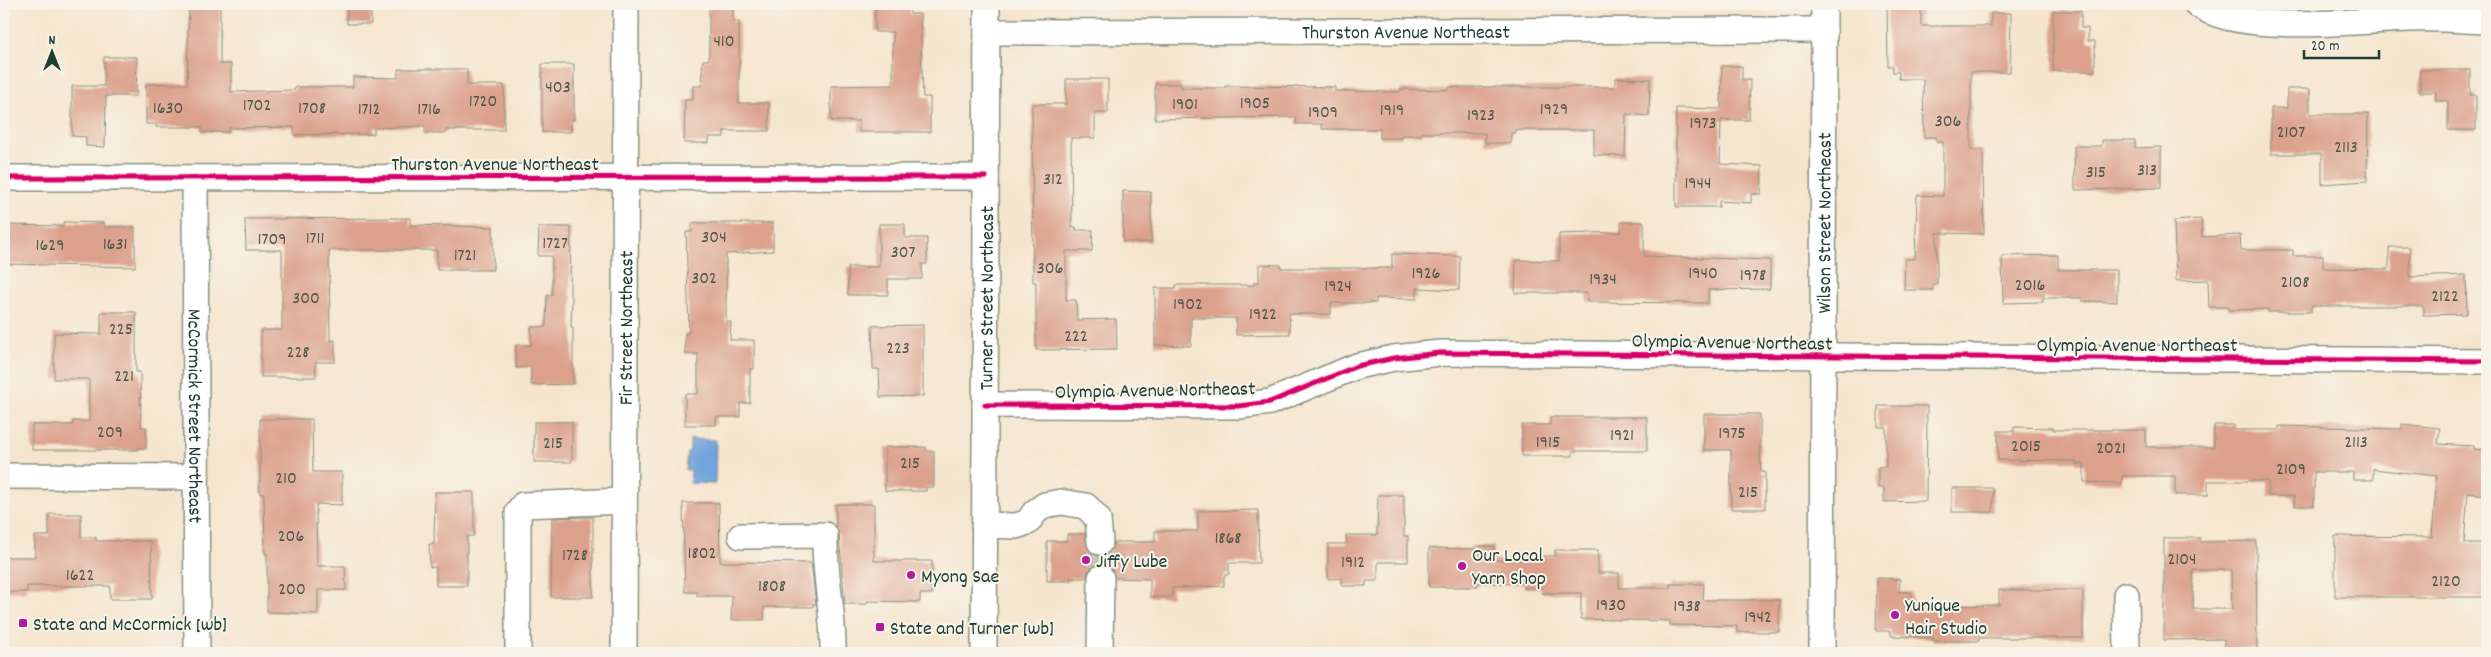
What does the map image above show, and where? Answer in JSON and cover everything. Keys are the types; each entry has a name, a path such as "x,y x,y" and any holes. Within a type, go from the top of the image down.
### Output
{"street":[{"name":"Fir Street Northeast","path":"624,653 626,4"},
{"name":"Turner Street Northeast","path":"984,653 987,4"},
{"name":"Wilson Street Northeast","path":"1822,653 1824,4"},
{"path":"2197,4 2204,9 2228,18 2261,24 2414,19 2487,21"},
{"name":"Thurston Avenue Northeast","path":"987,32 1824,30"},
{"name":"Thurston Avenue Northeast","path":"4,178 986,177"},
{"name":"McCormick Street Northeast","path":"195,178 197,653"},
{"name":"Olympia Avenue Northeast","path":"985,405 1239,406 1270,402 1357,366 1394,358 1440,353 2487,361"},
{"path":"4,476 196,477"},
{"path":"518,653 518,512 522,505 624,501"},
{"path":"984,525 1016,526 1028,522 1035,512 1045,505 1061,502 1086,506 1098,519 1100,542"},
{"path":"741,536 825,535 825,562 834,628 833,653"},
{"path":"1100,578 1100,653"},
{"path":"2126,595 2127,653"}],"water":[{"path":"690,439 716,440 715,484 690,483 691,470 685,470 687,452 690,452"}],"building":[{"path":"189,4 220,4 220,64 231,64 231,92 295,90 295,87 353,87 353,77 398,78 398,69 467,69 467,85 504,85 504,130 446,130 446,133 425,133 425,126 374,128 374,134 294,135 294,127 229,128 229,132 202,132 202,127 156,127 156,124 146,124 146,84 187,84"},
{"path":"347,4 371,4 371,24 347,24"},
{"path":"709,4 733,4 733,21 739,21 739,103 769,103 769,131 724,131 724,137 709,137 709,143 684,143 685,100 693,100 693,86 701,86 703,60 709,60"},
{"path":"875,4 910,4 910,14 920,14 923,97 930,97 930,132 859,132 859,121 831,121 831,86 893,85 893,32 875,32"},
{"path":"1887,4 1921,4 1921,26 1991,26 1991,13 2011,13 2010,72 1971,72 1971,150 1983,150 1984,234 1937,233 1937,284 1933,284 1933,290 1904,290 1905,259 1915,259 1917,195 1943,196 1943,142 1936,142 1936,137 1924,137 1923,79 1899,79 1899,72 1893,72 1893,66 1888,66"},
{"path":"2053,11 2081,11 2081,28 2088,28 2088,41 2095,41 2095,71 2053,71"},
{"path":"104,57 137,57 136,96 106,96 105,147 86,146 86,137 72,136 72,86 104,86"},
{"path":"542,64 574,64 574,120 571,120 571,132 542,132"},
{"path":"1722,66 1742,66 1742,80 1750,80 1749,120 1721,120 1720,164 1762,166 1761,194 1751,194 1751,203 1719,201 1719,207 1676,207 1676,108 1721,109"},
{"path":"2420,70 2470,70 2470,95 2476,95 2476,130 2448,130 2448,101 2436,101 2436,92 2420,92"},
{"path":"1615,78 1650,79 1649,116 1626,114 1625,156 1594,155 1594,130 1515,130 1515,133 1511,133 1511,143 1485,143 1485,133 1422,133 1421,135 1402,135 1402,138 1380,138 1380,129 1322,129 1322,124 1296,124 1296,117 1155,119 1155,84 1181,84 1181,88 1225,88 1225,86 1335,87 1335,91 1400,92 1400,89 1448,90 1448,87 1615,87"},
{"path":"1066,79 1108,79 1108,113 1095,113 1095,138 1071,138 1072,227 1076,227 1076,230 1093,230 1092,251 1066,251 1066,300 1076,300 1077,320 1116,319 1117,349 1036,350 1036,282 1033,282 1032,104 1066,104"},
{"path":"2287,89 2310,89 2310,114 2368,114 2367,181 2322,184 2322,154 2271,154 2271,108 2287,108"},
{"path":"2102,140 2135,140 2135,148 2161,147 2161,188 2075,190 2074,146 2102,146"},
{"path":"1123,191 1151,192 1151,242 1123,242"},
{"path":"410,218 410,225 493,227 493,270 437,270 437,250 329,250 330,341 335,340 335,362 315,362 316,377 261,377 261,330 282,330 282,250 246,250 245,219"},
{"path":"2201,219 2202,237 2240,235 2241,250 2293,250 2293,256 2323,256 2323,268 2389,269 2389,247 2410,247 2410,277 2466,275 2467,314 2423,315 2423,306 2311,306 2311,312 2268,312 2268,309 2228,310 2228,307 2209,307 2208,280 2176,281 2174,221"},
{"path":"63,222 104,223 104,227 135,227 135,267 4,264 4,225 63,226"},
{"path":"1621,222 1644,222 1644,256 1770,260 1770,289 1708,290 1708,303 1587,302 1587,293 1515,293 1516,260 1559,261 1559,234 1621,232"},
{"path":"692,223 773,223 773,251 726,254 726,322 731,322 730,340 754,340 754,369 750,369 750,403 740,403 740,417 716,417 716,425 685,425 685,394 698,394 698,354 685,354 685,333 689,333 686,232 692,232"},
{"path":"879,224 905,224 905,238 927,238 927,264 922,264 922,279 888,279 888,295 848,295 848,267 879,267"},
{"path":"539,227 571,227 570,295 572,296 573,384 531,385 531,367 516,368 516,345 531,345 531,327 546,327 547,295 552,295 552,256 538,256"},
{"path":"1392,254 1460,256 1459,290 1417,288 1417,299 1376,298 1376,303 1331,303 1331,314 1289,314 1290,334 1236,335 1236,318 1191,318 1191,346 1155,345 1155,288 1176,288 1176,285 1254,285 1254,282 1259,282 1259,264 1281,265 1281,268 1392,268"},
{"path":"2058,255 2058,270 2117,270 2117,302 2082,301 2082,298 2043,298 2043,302 2003,303 2002,256"},
{"path":"101,312 136,312 136,372 140,372 141,427 146,427 146,448 138,448 138,450 32,450 32,425 73,425 73,421 89,421 89,379 54,379 54,333 101,334"},
{"path":"923,325 923,396 880,397 879,369 873,369 872,326"},
{"path":"1878,406 1927,406 1926,501 1884,502 1884,488 1878,488 1878,467 1886,467 1886,427 1878,427"},
{"path":"1704,414 1760,414 1760,459 1761,472 1765,472 1765,509 1731,509 1731,450 1704,450"},
{"path":"1550,417 1647,417 1647,451 1573,451 1573,456 1522,456 1522,425 1550,425"},
{"path":"260,419 312,419 313,472 342,472 342,505 316,504 317,566 345,566 346,590 318,590 318,614 267,612 264,494 260,494"},
{"path":"534,422 572,422 572,462 534,462"},
{"path":"2402,424 2440,428 2438,444 2474,446 2474,449 2487,450 2487,495 2468,493 2464,543 2487,543 2487,597 2335,597 2335,536 2432,537 2437,476 2373,469 2373,480 2353,480 2353,472 2314,472 2314,506 2295,506 2294,496 2268,496 2268,481 2208,481 2208,495 2175,495 2175,476 2122,476 2122,483 2084,482 2084,464 2076,464 2076,461 1998,460 1998,431 2014,431 2014,427 2053,428 2053,430 2146,430 2146,447 2214,447 2214,425 2234,425 2234,430 2279,430 2279,426 2402,429"},
{"path":"885,447 926,447 926,451 934,451 934,487 926,487 926,491 885,491"},
{"path":"1952,488 1993,488 1993,512 1952,512"},
{"path":"435,492 474,492 474,536 467,536 467,586 436,586 436,567 430,567 429,544 434,544"},
{"path":"1378,495 1404,495 1404,536 1408,536 1408,562 1378,562 1378,581 1366,581 1366,586 1342,586 1342,578 1328,579 1328,544 1347,544 1346,535 1377,535"},
{"path":"683,503 719,503 720,562 811,563 816,604 813,604 813,607 764,607 764,620 731,620 732,596 697,596 697,592 685,592"},
{"path":"836,504 874,504 874,561 932,561 932,594 920,594 920,602 867,601 867,604 845,604 839,535 836,526"},
{"path":"1258,510 1259,563 1229,563 1229,574 1224,576 1224,586 1172,588 1172,597 1150,597 1150,579 1115,578 1113,571 1102,564 1094,566 1088,571 1087,578 1070,578 1070,581 1047,581 1047,541 1067,541 1067,534 1085,534 1089,551 1094,555 1102,556 1109,553 1114,542 1155,542 1155,531 1198,531 1198,511"},
{"path":"49,514 81,514 81,537 96,537 96,541 151,541 152,599 110,599 110,586 27,586 27,592 4,592 4,557 35,557 35,536 49,536"},
{"path":"593,517 593,597 551,597 552,518"},
{"path":"2164,538 2200,538 2200,542 2256,541 2257,649 2224,649 2224,639 2164,640","holes":["2193,570 2231,570 2232,609 2193,609"]},
{"path":"1475,546 1494,546 1494,560 1541,560 1541,556 1555,556 1555,550 1598,550 1598,573 1619,573 1619,588 1670,588 1670,584 1704,584 1703,600 1779,600 1779,632 1737,632 1737,626 1670,625 1670,621 1581,619 1581,593 1542,593 1542,588 1524,588 1524,584 1477,583 1477,587 1429,587 1429,548 1475,549"},
{"path":"1877,578 1900,579 1899,592 1911,592 1914,606 1999,605 1999,590 2083,590 2083,638 1979,638 1979,641 1933,641 1933,638 1891,636 1891,631 1876,631"}],"tunnel":[{"path":"1100,542 1101,578"}],"cycle path":[{"path":"4,178 986,177"},
{"path":"985,405 1239,406 1270,402 1357,366 1394,358 1440,353 2487,361"}],"place":[{"name":"Jiffy Lube","path":"1086,560"},
{"name":"Our Local Yarn Shop","path":"1462,566"},
{"name":"Myong Sae","path":"911,575"},
{"name":"Yunique Hair Studio","path":"1895,615"},
{"name":"State and McCormick [wb]","path":"23,623"},
{"name":"State and Turner [wb]","path":"880,627"}]}
